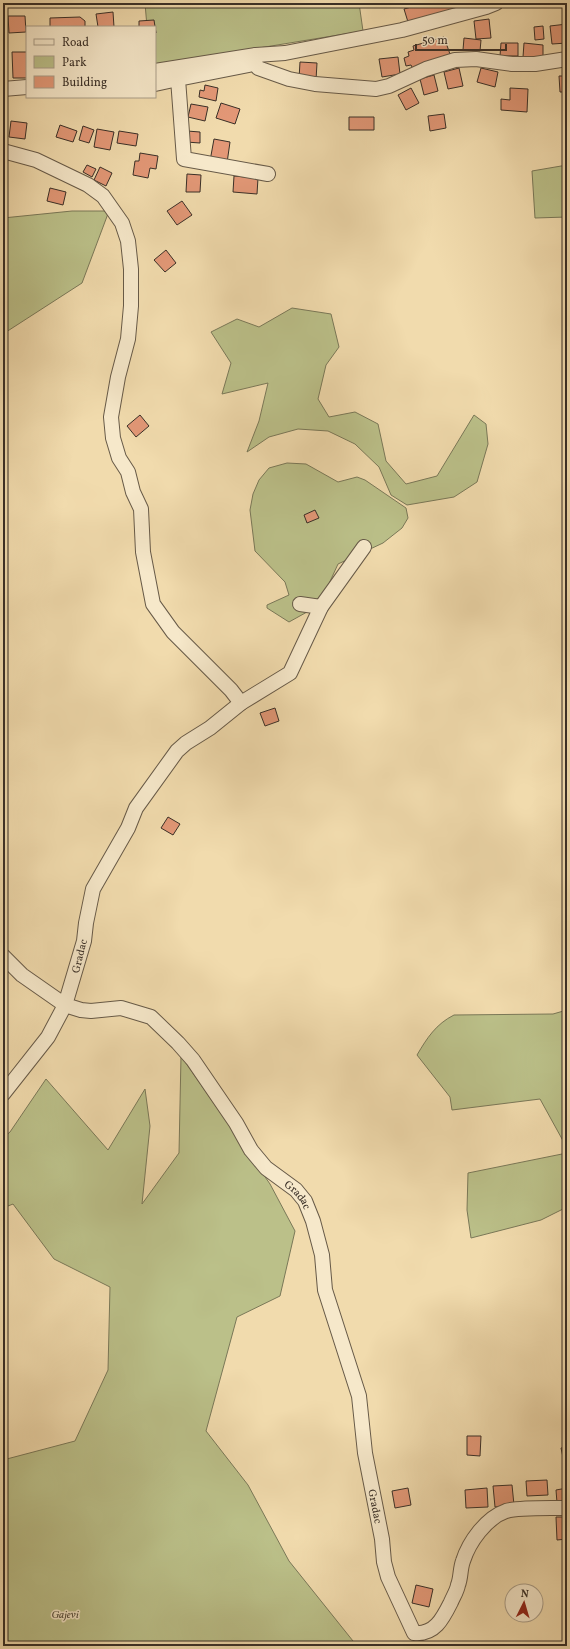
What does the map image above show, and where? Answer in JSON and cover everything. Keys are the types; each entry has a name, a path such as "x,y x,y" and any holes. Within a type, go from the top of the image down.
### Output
{"street":[{"path":"156,71 256,59 402,30 496,3"},
{"path":"256,59 258,68 289,78 315,84 376,88 389,86 426,69 455,60 476,59 512,64 535,64 567,59"},
{"path":"156,84 229,70 256,59"},
{"path":"178,79 184,159 268,174"},
{"path":"3,89 26,87"},
{"path":"3,151 36,160 88,185 103,196 122,223 128,242 130,306 128,339 118,377 111,417 113,438 119,458 128,472 133,492 140,509 143,552 153,604 173,632 231,690 241,703"},
{"name":"Gradac","path":"364,547 321,607 290,673 241,703 210,728 186,743 177,751 136,808 128,828 93,889 84,941 66,1005 81,1010 91,1011 121,1008 151,1017 193,1060 236,1123 251,1150 266,1168 296,1190 305,1201 313,1221 322,1255 325,1290 359,1396 365,1454 382,1539 384,1562 388,1577 414,1633 422,1634 431,1631 440,1622 459,1585 462,1562 474,1538 486,1523 505,1511 567,1508"},
{"path":"300,604 321,607"},
{"path":"3,956 22,975 66,1005 48,1037 3,1094"}],"green space":[{"path":"145,3 359,3 363,31 156,65 156,26 147,26"},
{"path":"567,165 567,217 535,218 532,171"},
{"path":"72,211 109,211 82,283 3,334 3,218"},
{"path":"292,308 331,314 339,347 326,365 318,399 329,417 355,412 378,424 386,461 406,484 437,476 474,415 486,424 488,444 477,482 454,497 407,505 391,495 379,467 355,444 328,431 298,429 269,437 247,452 259,421 268,383 222,394 231,363 211,332 237,319 259,327"},
{"path":"287,463 306,464 338,482 357,477 365,480 406,508 408,518 402,528 383,543 338,564 316,612 307,612 289,622 267,608 267,605 289,595 285,582 255,551 250,510 253,494 259,480 269,468"},
{"path":"567,1010 567,1148 540,1099 452,1110 450,1097 417,1055 432,1032 454,1015 553,1014"},
{"name":"Gajevi","path":"181,1056 270,1184 295,1231 280,1296 237,1317 206,1431 248,1485 289,1561 357,1646 3,1646 3,1460 75,1441 108,1370 110,1287 54,1259 13,1204 3,1208 3,1138 10,1132 46,1079 108,1150 145,1089 150,1126 142,1204 179,1153"},
{"path":"567,1153 567,1207 541,1220 471,1238 467,1210 468,1173"}],"building":[{"path":"426,3 457,3 458,9 408,22 404,9"},
{"path":"113,12 114,26 98,26 96,14"},
{"path":"8,16 25,16 26,32 9,33"},
{"path":"80,17 85,21 85,26 50,26 50,18"},
{"path":"489,19 491,38 476,39 474,21"},
{"path":"154,20 155,26 139,26 139,21"},
{"path":"567,24 567,43 552,44 550,26"},
{"path":"543,26 544,39 535,40 534,27"},
{"path":"444,37 451,57 413,69 411,65 406,66 404,58 409,56 408,52 414,50 413,46"},
{"path":"464,38 481,40 480,51 463,50"},
{"path":"501,43 518,43 518,56 500,56"},
{"path":"524,43 543,45 543,59 523,57"},
{"path":"12,52 26,52 26,78 13,78"},
{"path":"398,57 400,74 382,77 379,59"},
{"path":"300,62 317,63 316,80 299,79"},
{"path":"459,68 463,86 448,89 444,72"},
{"path":"481,68 498,72 495,87 477,82"},
{"path":"434,75 438,91 424,95 420,79"},
{"path":"559,76 567,76 567,92 560,92"},
{"path":"205,85 218,88 216,101 199,97 200,90 204,91"},
{"path":"411,88 419,103 406,110 398,95"},
{"path":"510,88 528,89 527,112 501,110 501,99 510,100"},
{"path":"221,103 240,109 235,124 216,118"},
{"path":"191,104 208,107 205,121 188,117"},
{"path":"444,114 446,128 430,131 428,116"},
{"path":"349,117 374,117 374,130 349,130"},
{"path":"11,121 27,123 25,139 9,137"},
{"path":"60,125 77,131 73,142 56,137"},
{"path":"83,126 94,130 89,143 79,140"},
{"path":"97,129 114,132 110,150 94,147"},
{"path":"119,131 138,134 136,146 117,143"},
{"path":"187,131 200,132 200,143 186,142"},
{"path":"214,139 230,142 227,163 210,161"},
{"path":"140,153 158,156 156,169 150,168 148,178 133,175 135,161 139,161"},
{"path":"87,165 96,169 92,177 83,172"},
{"path":"100,167 112,173 106,186 94,180"},
{"path":"187,174 201,175 200,192 186,192"},
{"path":"234,176 258,178 257,194 233,192"},
{"path":"50,188 66,192 63,205 47,201"},
{"path":"182,201 192,215 177,225 167,211"},
{"path":"166,250 176,263 165,272 154,260"},
{"path":"140,415 149,426 136,437 127,426"},
{"path":"315,510 319,518 307,523 304,515"},
{"path":"275,708 279,721 265,726 260,713"},
{"path":"168,817 180,824 173,835 161,828"},
{"path":"467,1436 481,1436 480,1456 467,1455"},
{"path":"567,1447 567,1462 564,1462 561,1448"},
{"path":"547,1480 548,1495 527,1496 526,1481"},
{"path":"512,1485 514,1505 495,1507 493,1486"},
{"path":"408,1488 411,1505 395,1508 392,1491"},
{"path":"487,1488 488,1507 466,1508 465,1490"},
{"path":"567,1488 567,1501 557,1503 556,1490"},
{"path":"556,1517 567,1517 567,1539 557,1540"},
{"path":"416,1585 433,1589 429,1607 412,1603"}]}
